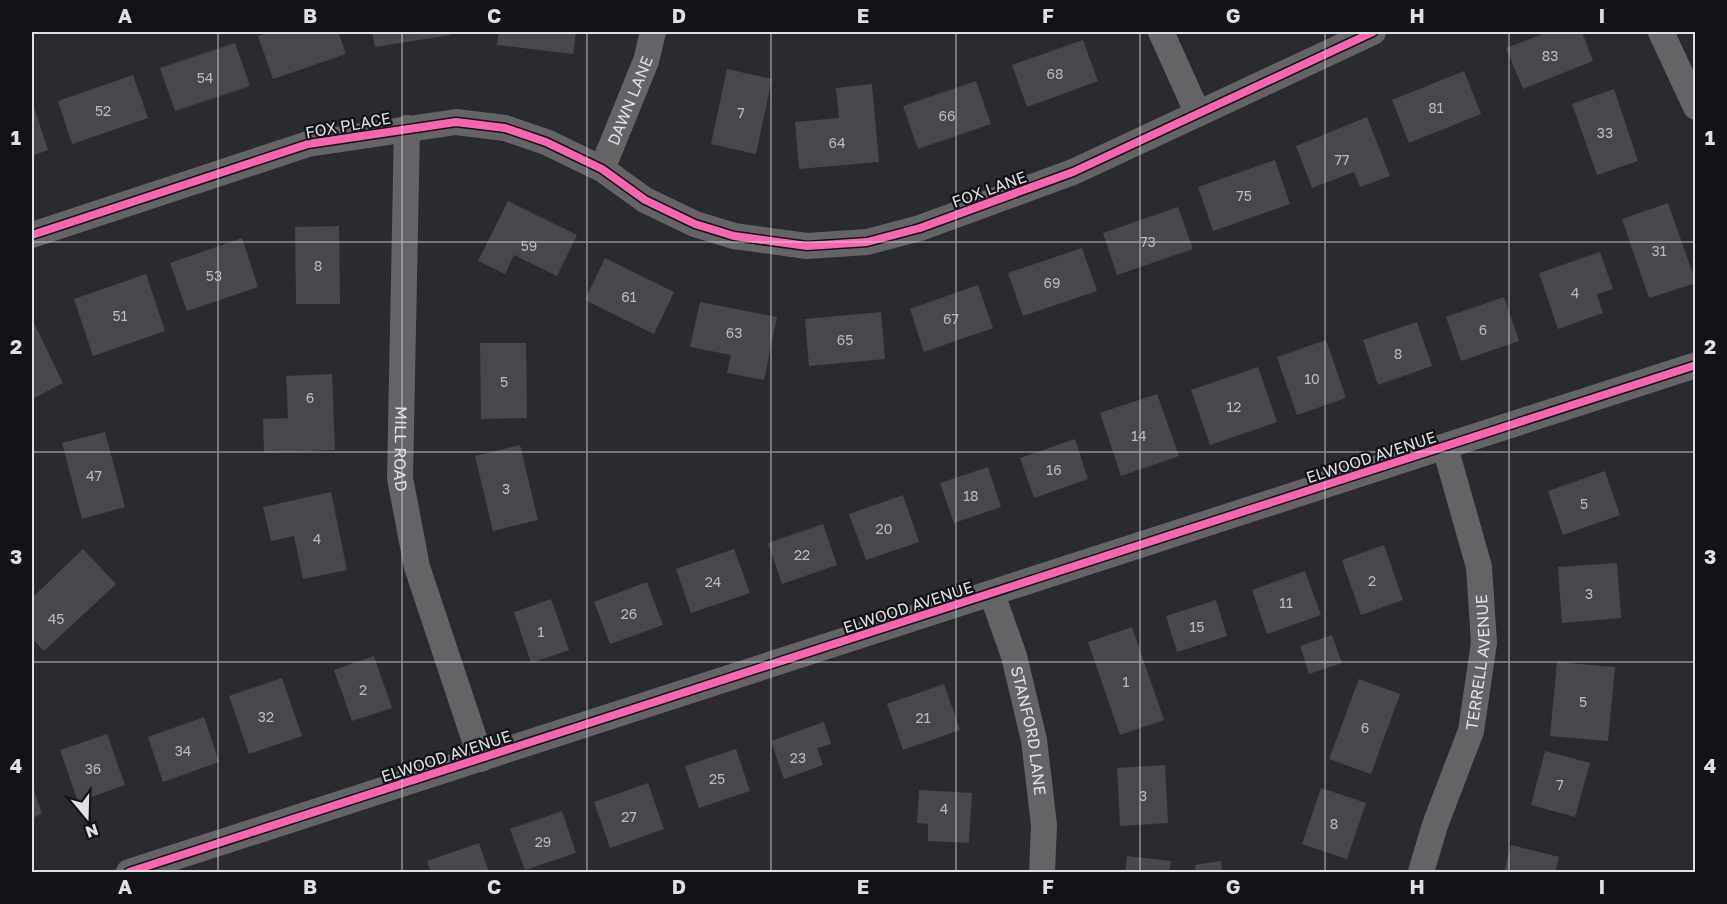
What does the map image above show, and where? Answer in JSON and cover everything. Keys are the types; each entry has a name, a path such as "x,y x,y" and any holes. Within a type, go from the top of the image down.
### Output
{"street":[{"name":"DAWN LANE","path":"602,170 646,61 653,32"},
{"path":"1161,32 1198,114"},
{"name":"FOX LANE","path":"602,170 645,200 695,224 734,236 807,246 867,242 920,228 1073,172 1373,32"},
{"path":"1661,32 1695,107"},
{"name":"FOX PLACE","path":"32,235 308,144 456,122 505,128 546,142 602,170"},
{"name":"MILL ROAD","path":"407,128 400,478 417,567 481,759"},
{"name":"ELWOOD AVENUE","path":"129,873 1695,365"},
{"name":"TERRELL AVENUE","path":"1421,873 1435,825 1471,731 1484,643 1479,567 1445,447"},
{"name":"STANFORD LANE","path":"993,594 1014,656 1034,740 1044,825 1042,873"}],"building":[{"path":"271,32 338,32 346,54 273,79 258,36"},
{"path":"372,32 450,32 451,35 375,47"},
{"path":"499,32 576,32 573,54 497,45"},
{"path":"1548,32 1582,32 1593,61 1523,89 1506,48"},
{"path":"1083,40 1098,81 1027,107 1012,65"},
{"path":"235,43 250,86 175,111 160,68"},
{"path":"727,69 772,79 756,154 711,144"},
{"path":"1464,71 1481,114 1409,143 1392,100"},
{"path":"133,75 148,118 72,144 58,101"},
{"path":"976,81 991,124 918,149 903,106"},
{"path":"872,84 879,162 799,169 795,122 839,118 836,88"},
{"path":"1614,89 1638,161 1597,175 1572,104"},
{"path":"34,107 48,150 32,156 32,108"},
{"path":"1367,117 1390,176 1360,187 1354,172 1312,188 1296,146"},
{"path":"1275,160 1290,204 1213,231 1198,187"},
{"path":"508,201 577,235 557,276 514,255 505,274 478,261"},
{"path":"1668,203 1696,283 1649,298 1622,219"},
{"path":"1178,207 1193,249 1117,275 1103,233"},
{"path":"339,226 340,304 296,304 295,227"},
{"path":"242,238 258,287 187,311 170,263"},
{"path":"1082,248 1097,291 1023,316 1008,273"},
{"path":"1600,252 1613,289 1597,294 1603,313 1558,329 1539,273"},
{"path":"605,258 674,292 654,334 585,300"},
{"path":"146,274 165,331 93,356 74,299"},
{"path":"978,285 993,328 924,352 910,309"},
{"path":"1504,297 1519,341 1461,361 1446,317"},
{"path":"700,302 777,317 764,380 727,373 731,355 690,347"},
{"path":"881,312 885,359 809,366 805,319"},
{"path":"32,319 63,383 32,399"},
{"path":"1417,322 1432,366 1378,385 1363,340"},
{"path":"1326,340 1346,398 1297,415 1277,357"},
{"path":"480,343 526,343 527,418 481,419"},
{"path":"1258,367 1277,422 1210,445 1191,390"},
{"path":"332,374 335,450 264,453 263,419 288,418 286,376"},
{"path":"1157,394 1179,456 1121,476 1100,413"},
{"path":"105,432 125,507 82,519 62,443"},
{"path":"1075,439 1088,479 1034,498 1020,458"},
{"path":"520,445 538,520 493,531 475,456"},
{"path":"988,467 1001,507 954,523 940,483"},
{"path":"1605,471 1620,515 1563,535 1548,491"},
{"path":"331,492 347,570 303,579 294,536 271,541 263,507"},
{"path":"903,495 919,542 866,560 849,514"},
{"path":"823,524 837,565 782,584 768,543"},
{"path":"1384,545 1403,600 1361,615 1342,560"},
{"path":"83,549 116,584 44,651 32,638 32,598"},
{"path":"734,549 750,593 691,613 676,569"},
{"path":"1617,563 1621,618 1562,623 1558,567"},
{"path":"1305,571 1321,615 1267,634 1252,590"},
{"path":"647,582 663,625 610,644 594,602"},
{"path":"551,599 569,650 531,663 514,612"},
{"path":"1216,600 1227,636 1177,652 1166,616"},
{"path":"1132,627 1164,720 1120,735 1088,642"},
{"path":"1332,635 1342,663 1309,674 1300,646"},
{"path":"374,656 392,708 352,721 334,670"},
{"path":"1557,662 1615,667 1608,741 1550,736"},
{"path":"282,678 302,736 249,754 229,696"},
{"path":"1359,679 1400,694 1371,774 1329,759"},
{"path":"944,684 960,730 903,750 887,704"},
{"path":"204,717 219,762 163,782 148,737"},
{"path":"824,722 831,744 817,748 823,765 784,779 771,741"},
{"path":"107,734 125,785 78,802 60,750"},
{"path":"736,749 750,791 699,808 685,766"},
{"path":"1545,751 1590,763 1575,817 1531,805"},
{"path":"1165,765 1168,823 1120,826 1117,768"},
{"path":"648,783 664,829 610,848 594,802"},
{"path":"32,785 42,814 32,818"},
{"path":"1321,788 1366,803 1347,859 1302,844"},
{"path":"919,790 972,793 969,843 928,841 928,824 917,823"},
{"path":"562,811 576,853 525,870 510,829"},
{"path":"479,843 489,872 431,872 427,861"},
{"path":"1511,845 1559,857 1555,872 1504,872"},
{"path":"1127,856 1171,861 1169,872 1125,872"},
{"path":"1221,861 1222,872 1196,872 1195,865"}],"cycle path":[{"path":"32,235 308,144 456,122 505,128 546,142 602,169 645,200 695,224 734,236 807,246 867,242 920,228 1073,172 1373,32"},
{"path":"129,872 1696,365"}]}
